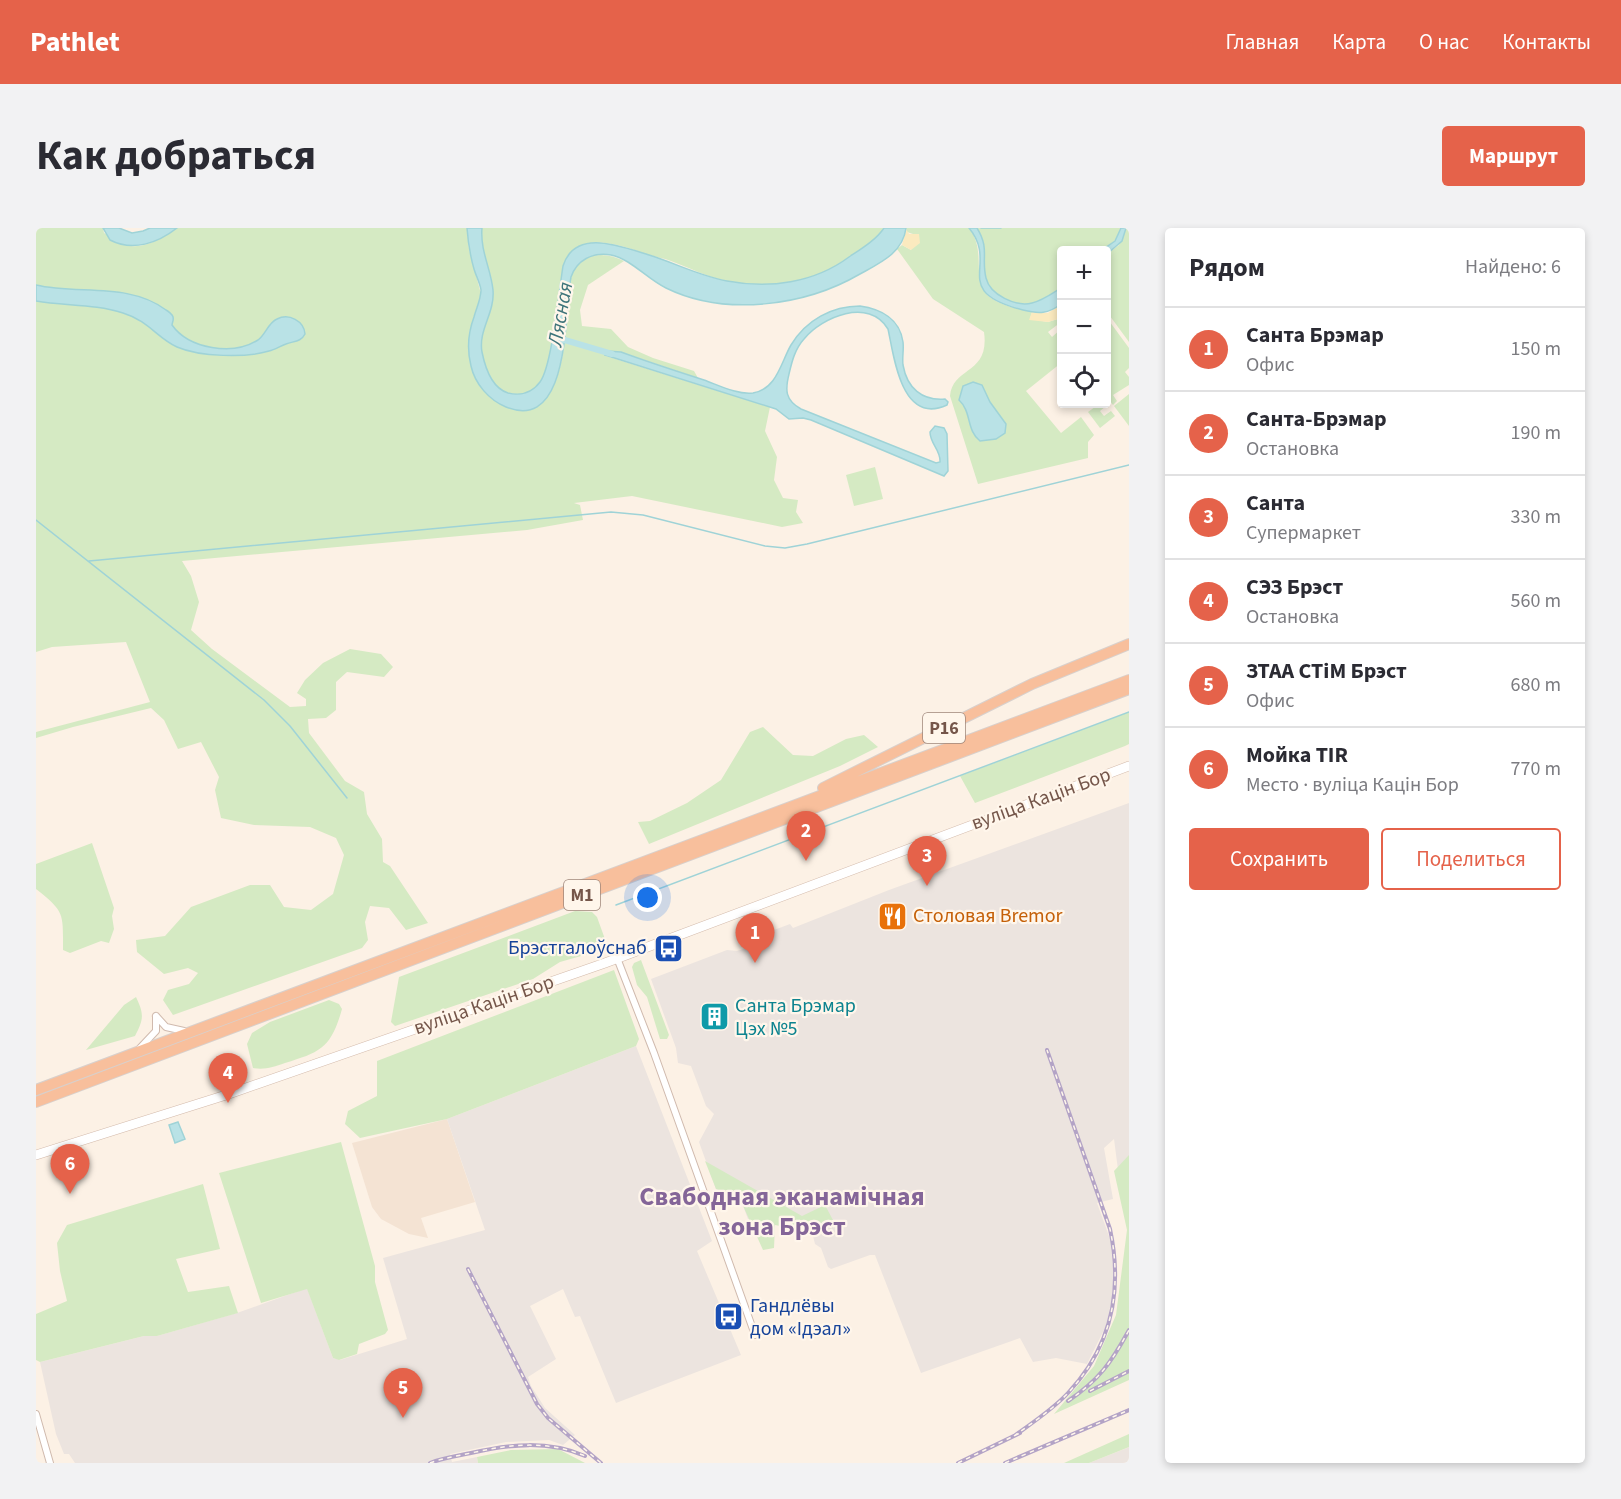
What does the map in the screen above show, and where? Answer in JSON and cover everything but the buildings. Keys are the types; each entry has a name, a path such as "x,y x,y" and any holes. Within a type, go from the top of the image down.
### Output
{"highway":[{"name":"Р16","path":"762,818 1032,684 1129,644"},
{"name":"М1","path":"36,1090 1129,680"},
{"name":"М1","path":"36,1102 1129,690"}],"main road":[{"name":"вуліца Кацін Бор","path":"36,1155 226,1095 617,958 1129,766"}],"street":[{"path":"617,958 643,1023 755,1335"},
{"path":"135,1053 156,1031 156,1016 172,1030 194,1031"},
{"path":"36,1414 50,1463"}],"shaded area":[{"path":"1129,803 1129,1213 1123,1208 1114,1139 1104,1148 1113,1199 1097,1203 1110,1239 1114,1274 1113,1294 1106,1326 1087,1364 1056,1358 1033,1362 1020,1338 921,1373 875,1255 831,1269 828,1267 821,1248 815,1244 812,1232 748,1219 740,1198 716,1189 699,1142 714,1114 706,1106 691,1066 678,1063 676,1048 651,979 727,950 737,951 749,947 750,949 764,944 761,935 790,924 793,928 889,890"},
{"path":"636,1046 712,1241 697,1251 741,1355 616,1403 580,1316 575,1317 563,1289 530,1306 556,1359 528,1377 545,1408 575,1435 563,1445 549,1440 506,1442 450,1454 452,1462 477,1457 478,1463 75,1463 69,1454 64,1454 56,1434 40,1362 144,1336 157,1336 237,1313 307,1288 333,1358 340,1360 407,1339 383,1258 485,1230 447,1119"},
{"path":"447,1119 475,1202 421,1218 428,1238 409,1234 381,1219 372,1207 352,1143"},
{"path":"1129,1447 1129,1463 1089,1463 1127,1448"}],"green space":[{"path":"36,228 103,228 104,233 128,245 137,246 155,241 177,228 467,228 469,249 481,294 469,333 471,366 475,378 484,391 499,403 542,402 558,375 562,359 572,274 582,261 595,256 609,256 624,261 588,285 580,310 582,326 611,329 628,347 694,371 698,378 621,352 616,351 606,356 770,407 765,431 777,457 774,480 783,498 798,500 796,512 803,523 782,527 632,496 574,503 580,505 583,520 527,530 182,561 191,576 199,602 191,630 212,649 290,707 306,706 306,699 297,693 305,680 323,663 350,649 381,654 393,667 384,677 347,672 336,682 336,710 326,718 308,719 309,733 345,781 364,792 367,814 382,839 383,862 390,866 428,923 406,930 389,908 370,906 365,922 368,940 362,948 173,1015 163,1000 168,990 189,984 198,973 188,968 164,974 137,952 136,940 165,936 191,907 250,885 270,885 284,907 311,910 333,894 344,855 336,838 310,827 254,825 221,818 215,790 219,777 201,742 178,749 164,720 151,708 36,738 36,732 150,702 126,642 52,647 36,652"},
{"path":"482,228 884,228 868,244 835,266 806,278 775,284 743,283 720,279 668,260 613,244 588,243 578,247 569,254 563,266 551,345 544,373 534,389 517,394 508,393 498,387 487,370 482,352 482,336 492,306 493,290 483,244"},
{"path":"906,228 969,228 977,247 979,276 985,292 1000,303 1032,312 1030,319 1048,322 1057,319 1057,325 1048,332 1052,337 1057,333 1057,366 1026,391 1061,433 1081,417 1094,435 1088,442 1088,458 978,484 950,396 957,379 982,356 984,332 933,299 897,249 902,245 911,250 913,234 907,232"},
{"path":"977,228 1121,228 1117,238 1108,246 1057,246 1057,291 1040,301 1026,304 1004,298 988,284 981,235"},
{"path":"1126,228 1129,228 1129,342 1111,317 1111,251 1119,245"},
{"path":"1111,323 1129,348 1129,368 1125,372 1129,377 1129,385 1113,395 1117,401 1113,405 1111,402"},
{"path":"1129,394 1129,426 1114,406"},
{"path":"1094,408 1104,408 1100,411 1104,416 1111,411 1115,416 1100,428 1088,412"},
{"path":"875,467 883,499 854,506 846,475"},
{"path":"1129,712 1129,744 975,803 960,776"},
{"path":"763,727 793,755 813,756 846,739 864,735 878,747 840,766 649,844 638,822 650,821 687,803 721,780 750,732"},
{"path":"92,843 114,908 112,916 114,929 109,943 101,941 70,953 63,950 63,928 60,914 52,903 36,889 36,864"},
{"path":"575,911 592,912 597,917 606,942 602,950 560,962 533,979 395,1026 391,1022 399,977"},
{"path":"641,960 669,1035 667,1039 660,1039 647,997 637,985 632,967 634,963"},
{"path":"614,970 639,1039 636,1046 447,1119 360,1138 345,1124 348,1111 377,1096 377,1061"},
{"path":"136,997 142,1016 135,1036 86,1050 124,1005"},
{"path":"329,1000 339,1004 342,1009 334,1032 323,1046 308,1055 277,1066 253,1068 247,1044 252,1033 270,1022"},
{"path":"341,1142 375,1266 375,1282 388,1330 385,1334 359,1344 357,1354 339,1360 333,1358 307,1289 261,1303 219,1173"},
{"path":"1129,1155 1129,1380 1054,1414 1094,1366 1116,1315 1127,1230 1114,1171"},
{"path":"705,1161 802,1216 825,1205 834,1222 812,1232 775,1225 774,1248 763,1250 740,1199 716,1189"},
{"path":"203,1184 220,1249 176,1259 188,1292 229,1286 238,1313 157,1336 144,1336 40,1362 36,1360 36,1314 67,1301 60,1271 57,1243 67,1225"},
{"path":"1129,1434 1129,1447 1089,1463 1064,1463"},
{"path":"558,1449 585,1463 478,1463 477,1457 511,1450"}],"sand":[{"path":"906,229 909,234 919,234 920,243 911,250 902,245"},
{"path":"1057,307 1057,319 1048,322 1029,320 1032,312 1048,313"}],"water":[{"path":"103,228 119,228 132,233 150,228 177,228 154,242 128,245 110,240"},
{"name":"Лясная","path":"467,228 482,228 483,244 493,290 492,306 481,344 485,364 498,387 508,393 517,394 533,389 540,382 544,373 551,345 563,266 569,254 577,247 588,243 612,245 649,255 717,279 775,284 806,278 835,266 868,244 884,228 906,228 904,237 895,251 860,274 815,294 764,304 713,303 689,297 666,288 618,257 604,254 586,258 577,266 571,277 560,365 553,387 543,403 527,410 506,407 494,400 479,385 473,373 469,354 470,329 481,290 471,259"},
{"path":"969,228 977,228 981,235 986,278 993,290 1011,301 1026,304 1040,301 1057,291 1057,306 1043,312 1034,312 1000,303 987,294 981,285 980,254 977,241"},
{"path":"1121,228 1126,228 1122,241 1111,251 1111,246 1108,246 1115,241"},
{"path":"36,285 120,292 152,301 172,315 172,325 180,333 189,340 212,348 236,348 248,345 258,340 271,323 282,317 295,319 302,325 305,334 299,340 248,355 198,353 177,347 140,320 123,313 102,308 36,301"},
{"path":"860,306 882,313 894,321 901,334 903,365 908,380 923,395 929,398 945,399 948,402 947,405 932,409 919,406 910,397 897,370 888,329 880,319 858,312 833,318 812,331 801,343 791,364 787,390 789,398 801,409 936,463 940,462 940,458 930,432 935,426 944,428 947,434 948,471 944,476 811,420 789,419 776,409 605,355 607,351 621,352 728,389 741,393 753,393 773,381 791,345 804,328 830,312"},
{"path":"973,382 982,385 990,402 1006,424 1005,433 996,439 980,441 976,437 966,410 959,400 963,386"},
{"path":"178,1122 185,1139 175,1143 169,1125"}],"waterway":[{"path":"981,228 1001,228"},
{"name":"Лясная","path":"558,338 612,354"},
{"path":"89,561 611,512 643,515 765,546 785,548 1129,465"},
{"path":"36,520 264,700 290,726 347,798"},
{"path":"616,905 1129,712"}],"railway":[{"path":"1014,1436 1055,1405 1083,1375 1104,1337 1114,1295 1114,1252 1110,1229 1047,1050"},
{"path":"468,1269 537,1404 548,1418 601,1463"},
{"path":"1068,1401 1088,1386 1103,1370 1129,1330"},
{"path":"1090,1391 1129,1371"},
{"path":"1005,1463 1129,1410"},
{"path":"958,1463 1020,1433"},
{"path":"430,1463 486,1450 529,1445 557,1448 585,1456"}],"place":[{"name":"Санта-Брэмар","path":"806,861"},
{"name":"Санта","path":"927,886"},
{"name":"Столовая Bremor","path":"892,916"},
{"name":"Брэстгалоўснаб","path":"668,948"},
{"name":"Санта Брэмар","path":"755,963"},
{"name":"Санта Брэмар Цэх №5","path":"714,1017"},
{"name":"СЭЗ Брэст","path":"228,1103"},
{"name":"Мойка TIR","path":"70,1194"},
{"name":"Гандлёвы дом «Ідэал»","path":"729,1317"},
{"name":"ЗТАА СТіМ Брэст","path":"403,1418"}],"district":[{"name":"Свабодная эканамічная зона Брэст","path":"782,1211"}]}
